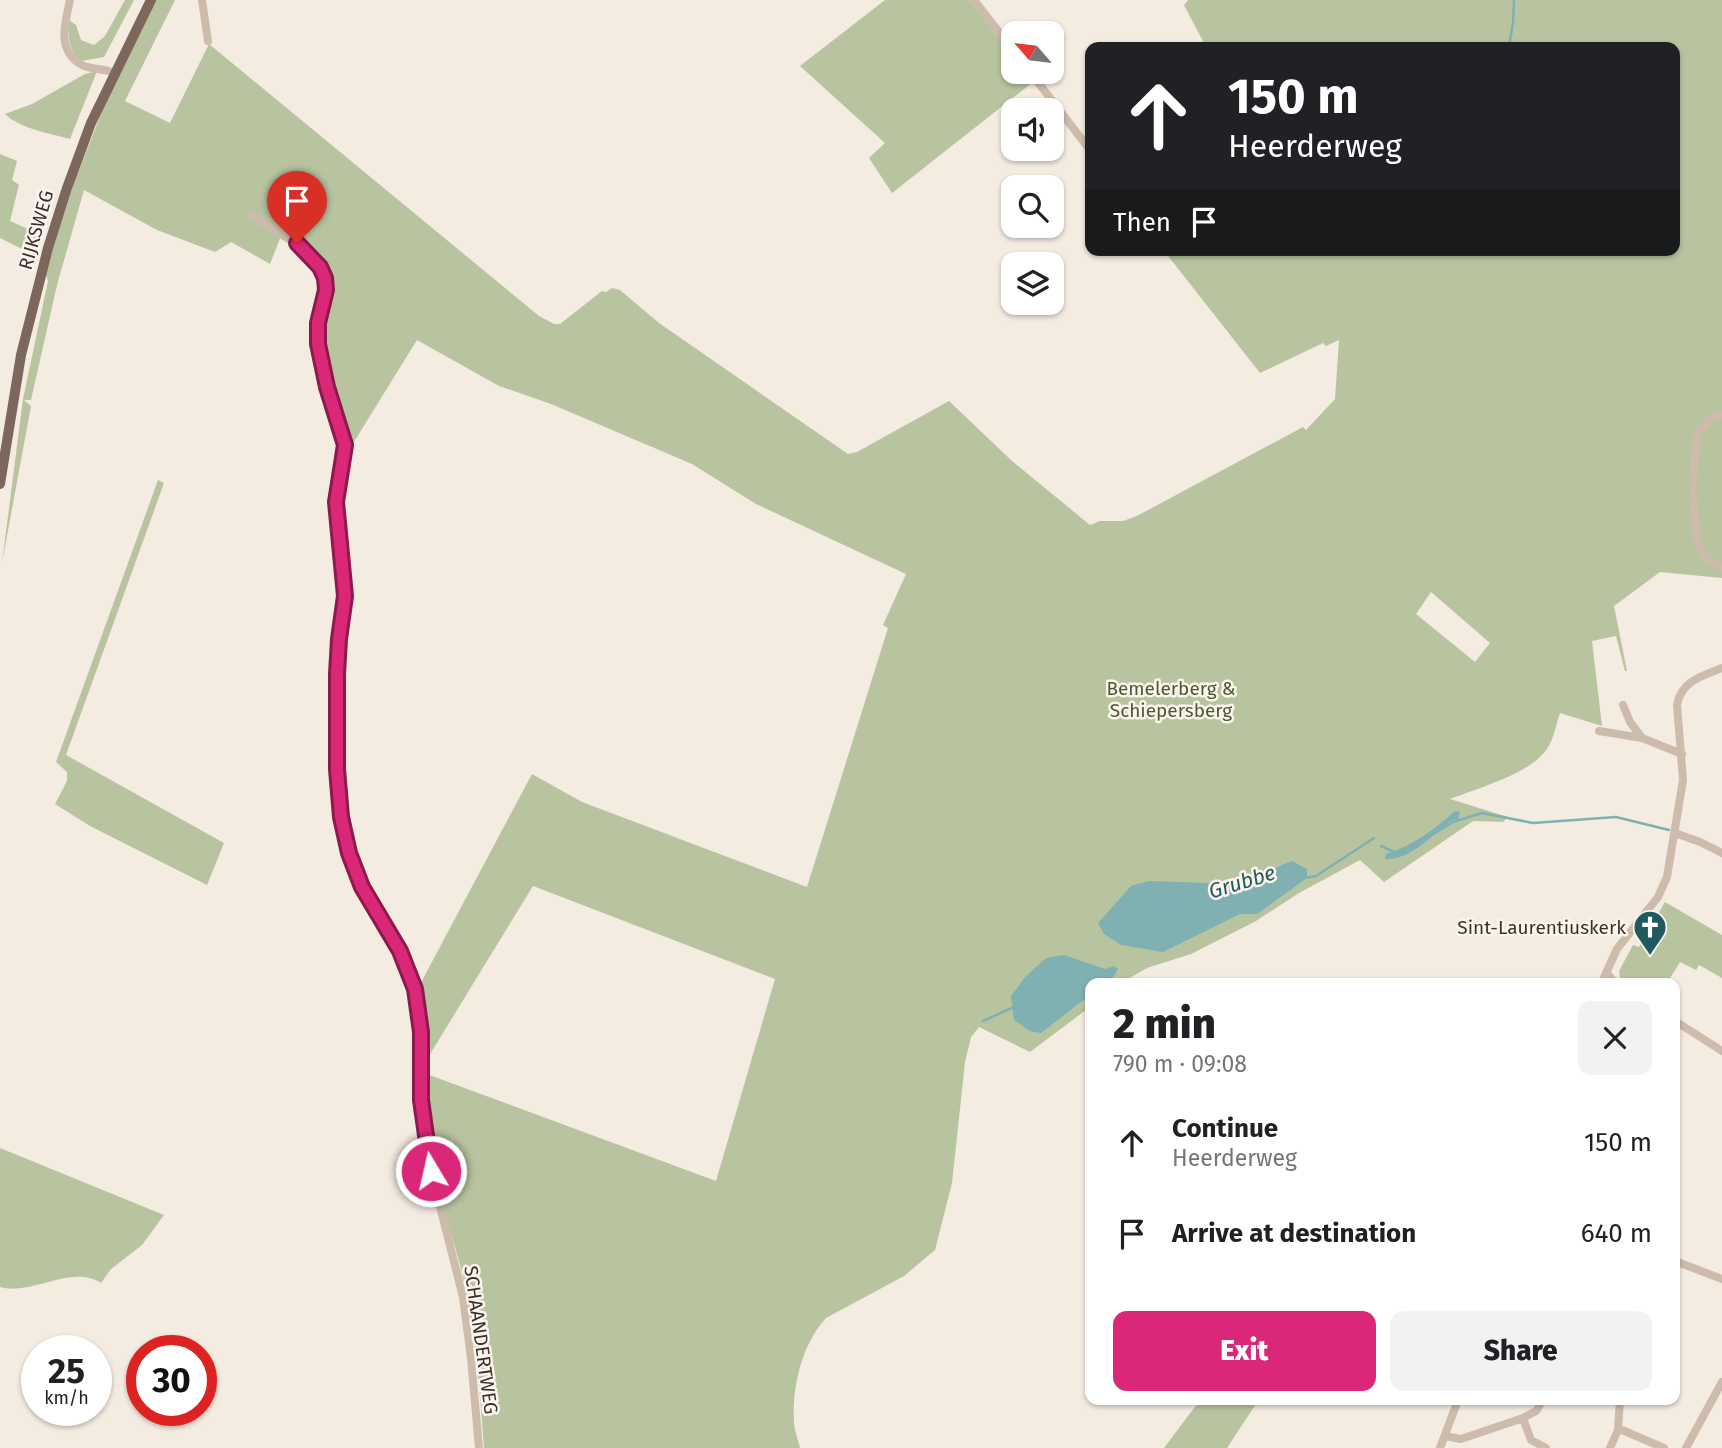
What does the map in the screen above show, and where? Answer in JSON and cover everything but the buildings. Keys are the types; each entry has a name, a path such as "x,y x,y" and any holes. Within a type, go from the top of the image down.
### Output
{"main road":[{"name":"RIJKSWEG","path":"0,484 21,355 48,248 78,155 114,73 151,0"}],"street":[{"path":"70,0 64,32 68,52 82,65 114,73"},
{"path":"202,0 208,41"},
{"path":"974,0 1001,35"},
{"path":"1039,84 1085,144"},
{"name":"SCHAANDERTWEG","path":"250,215 302,247 320,267 325,278 326,290 318,323 318,344 327,387 344,435 346,449 336,502 345,596 337,674 337,769 340,805 346,840 357,875 368,899 400,951 415,989 421,1032 420,1081 424,1125 432,1178 463,1297 479,1448"},
{"path":"1722,414 1706,423 1697,437 1694,511 1696,538 1702,551 1709,560 1722,568"},
{"path":"1604,978 1617,949 1662,890 1668,871 1683,789 1677,705 1682,689 1692,680 1722,667"},
{"path":"1623,705 1630,722 1642,737"},
{"path":"1599,731 1642,737 1682,754"},
{"path":"1675,833 1722,853"},
{"path":"1607,973 1611,978"},
{"path":"1680,1024 1722,1051"},
{"path":"1680,1263 1722,1279"},
{"path":"1686,1448 1722,1382"},
{"path":"1440,1448 1456,1405"},
{"path":"1445,1436 1461,1439 1523,1418 1540,1405"},
{"path":"1610,1448 1618,1430 1620,1405"},
{"path":"1523,1418 1531,1440 1546,1448"},
{"path":"1618,1430 1643,1444 1664,1448"}],"green space":[{"path":"125,0 134,0 104,57 81,61 70,42 69,20 76,25 81,40 94,45 105,36"},
{"name":"Bemelerberg & Schiepersberg","path":"155,0 175,0 125,101 170,123 209,44 539,316 554,324 560,324 602,291 606,292 612,288 620,290 659,323 848,454 857,452 949,401 1012,461 1090,525 1100,521 1123,521 1137,516 1303,427 1306,430 1335,399 1339,340 1326,346 1323,343 1260,373 1168,256 1680,256 1680,42 1203,42 1184,5 1188,0 1722,0 1722,578 1660,572 1614,606 1627,671 1616,636 1592,641 1602,726 1560,713 1547,749 1529,766 1450,799 1508,817 1503,822 1473,821 1384,882 1360,860 1299,893 1256,921 1191,954 1147,968 1130,978 1085,978 1085,1011 1030,1052 979,1027 971,1037 965,1062 952,1183 935,1250 904,1276 826,1318 818,1328 805,1353 797,1380 794,1424 800,1448 484,1448 471,1320 460,1267 435,1176 428,1132 424,1073 716,1181 775,979 533,886 424,1064 417,990 532,774 582,802 807,887 888,628 883,625 906,574 756,504 692,464 551,404 499,386 417,340 352,445 342,447 311,336 323,279 305,255 281,236 270,264 231,242 215,252 157,230 84,190 57,285 31,400 24,400 31,406 2,563 23,399 48,281 45,272 74,183 106,101","holes":["1431,592 1490,643 1475,662 1416,614"]},
{"path":"885,0 969,0 1001,41 1001,84 1030,84 1013,98 1001,98 1001,107 892,193 869,158 885,143 800,66"},
{"path":"97,71 70,139 27,127 5,114 32,104 85,74"},
{"path":"0,154 17,161 12,180 19,185 10,221 39,234 34,255 0,238"},
{"path":"158,480 164,483 66,755 224,843 207,885 90,826 55,804 67,781 67,772 56,762"},
{"path":"1665,902 1722,935 1722,978 1699,965 1696,970 1680,962 1670,978 1620,978 1619,971 1633,945 1639,947"},
{"path":"0,1148 164,1215 142,1245 111,1269 101,1283 77,1277 25,1288 0,1287"},
{"path":"1198,1405 1255,1405 1227,1448 1164,1448"}],"water":[{"path":"1455,811 1460,812 1458,819 1451,821 1412,852 1394,859 1385,859 1386,854 1423,836"},
{"path":"1292,861 1307,869 1307,878 1257,914 1240,914 1163,952 1121,945 1104,934 1098,923 1131,886 1149,881 1238,884"},
{"path":"1064,955 1105,969 1114,966 1118,969 1112,978 1085,978 1085,999 1041,1033 1030,1031 1014,1020 1011,996 1026,976 1046,958"}],"waterway":[{"name":"Grubbe","path":"1510,42 1514,0"},
{"path":"1435,833 1453,822 1482,813 1533,823 1616,817 1669,830"},
{"name":"Grubbe","path":"1305,878 1316,876 1374,838"},
{"name":"Grubbe","path":"1381,846 1396,853"},
{"name":"Grubbe","path":"983,1021 1014,1007"}],"place":[{"name":"Sint-Laurentiuskerk","path":"1650,957"}],"route":[{"path":"297,243 309,253 325,278 326,290 319,314 318,344 327,387 344,435 346,449 336,502 345,596 337,674 337,769 341,817 349,853 362,887 400,951 415,989 421,1032 421,1100 431,1171"}]}
